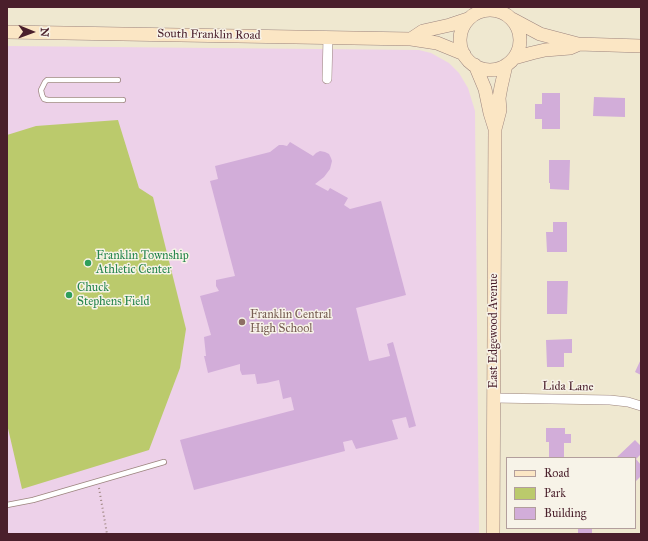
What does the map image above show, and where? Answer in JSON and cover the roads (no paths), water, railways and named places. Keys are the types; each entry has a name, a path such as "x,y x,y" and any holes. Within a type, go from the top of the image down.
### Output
{"main road":[{"path":"578,44 570,48 532,53 510,61 496,69 480,68 475,65 467,59 460,44 462,28 468,19 482,9 497,10 508,14 540,34 578,44 641,46"},
{"path":"495,129 500,110 501,87 510,61 518,48 520,38 517,27 508,14"},
{"name":"South Franklin Road","path":"411,39 423,31 468,19"},
{"name":"South Franklin Road","path":"7,32 411,39 437,43 464,54"},
{"path":"475,65 481,78 495,129"},
{"name":"East Edgewood Avenue","path":"493,534 495,129"}],"street":[{"path":"328,37 328,79"},
{"name":"Lida Lane","path":"494,398 610,400 628,402 641,406"}],"lane":[{"path":"118,80 47,80 41,90 44,99 48,100 123,100"},
{"path":"7,505 33,500 164,462"}],"place":[{"name":"Franklin Township Athletic Center","path":"88,263"},
{"name":"Chuck Stephens Field","path":"69,295"},
{"name":"Franklin Central High School","path":"242,322"}]}
